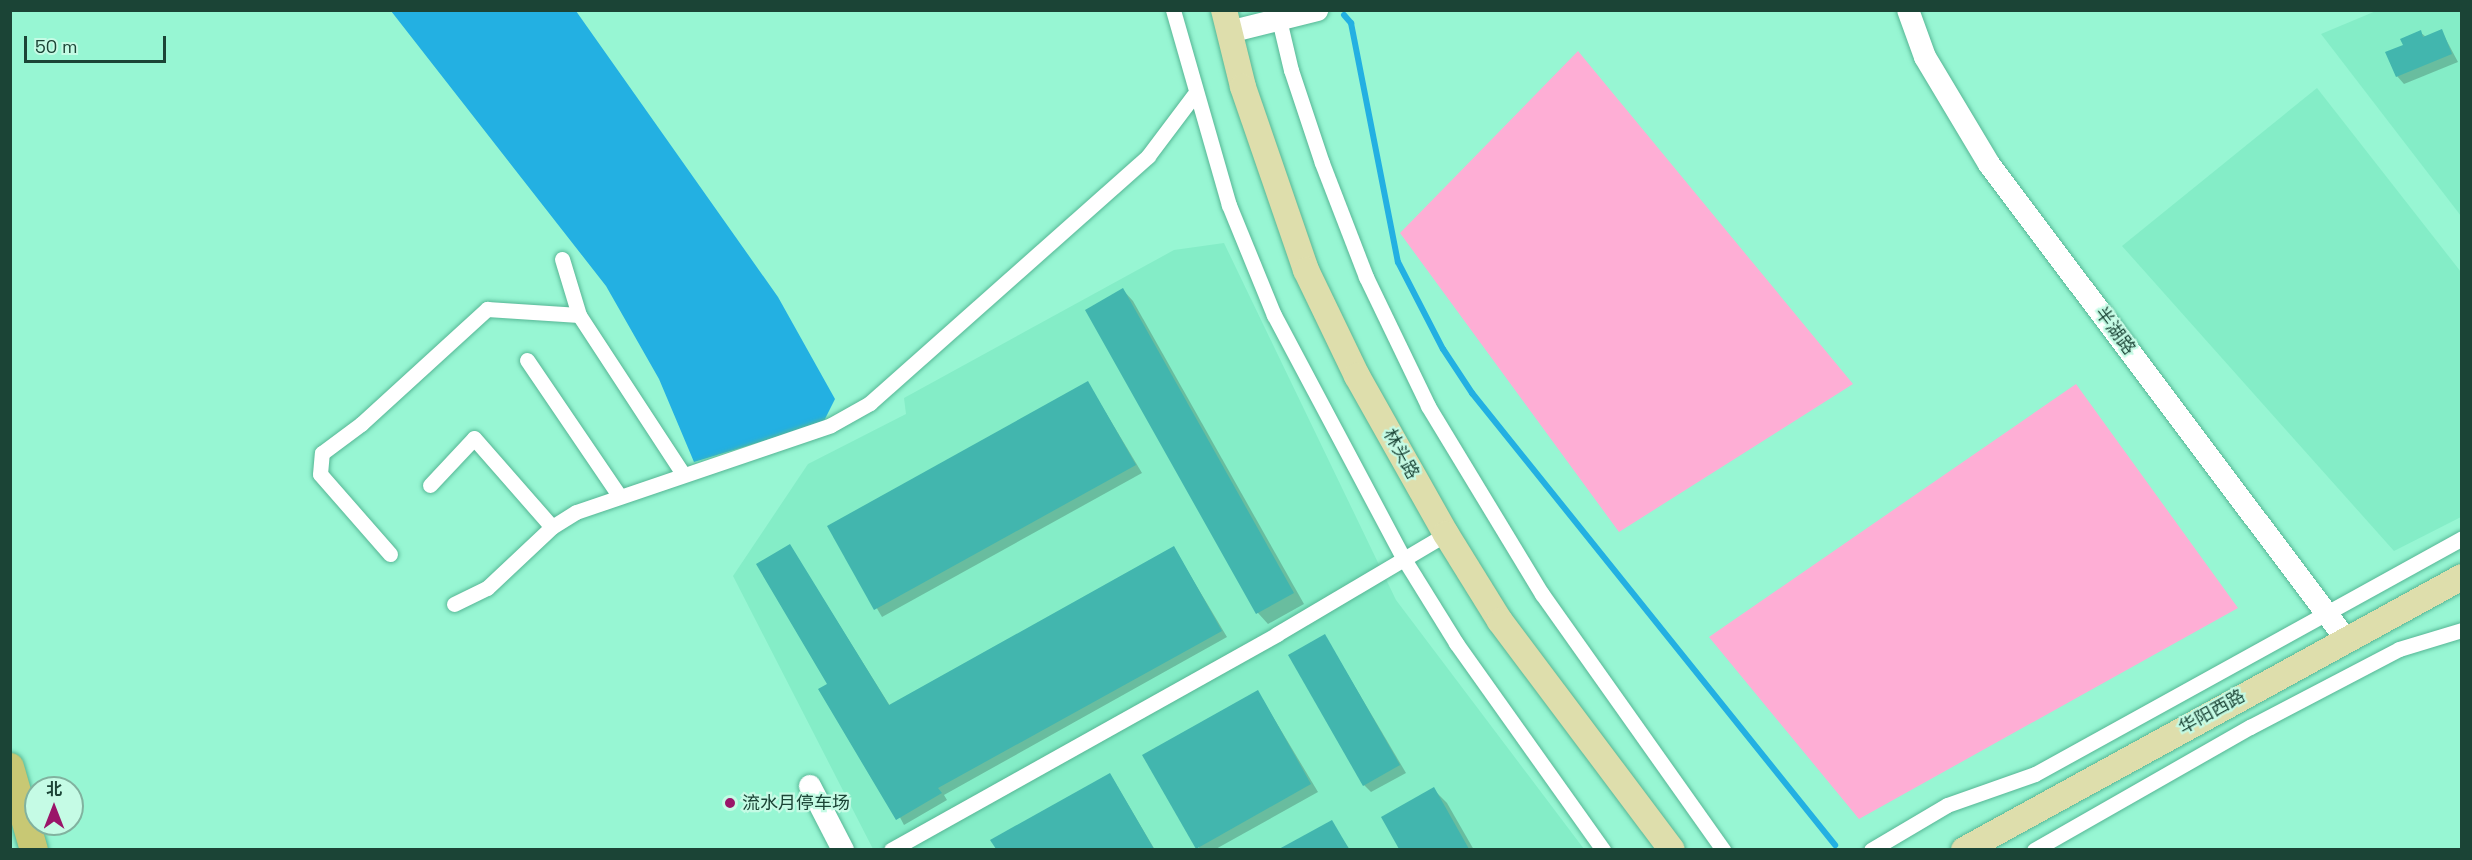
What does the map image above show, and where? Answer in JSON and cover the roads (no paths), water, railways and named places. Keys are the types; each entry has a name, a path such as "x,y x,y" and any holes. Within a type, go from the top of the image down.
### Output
{"highway":[{"path":"10,767 34,849"}],"main road":[{"name":"林头路","path":"1226,21 1243,87 1306,270 1357,376 1446,534 1500,621 1672,849"},
{"name":"华阳西路","path":"1964,849 2345,638 2462,577"}],"street":[{"path":"1173,10 1194,95 1228,205 1274,315 1404,559 1456,643 1603,849"},
{"path":"1226,21 1317,10"},
{"name":"半湖路","path":"1908,10 1925,57 1989,164 2345,638"},
{"path":"1279,15 1322,163 1366,277 1428,406 1542,594 1722,849"},
{"path":"454,604 487,588 552,527 576,512 618,494 831,425 870,402 1148,156 1194,95"},
{"path":"562,259 579,315 683,474"},
{"path":"390,554 320,474 322,453 360,424 487,309 579,315"},
{"path":"527,360 618,494"},
{"path":"430,485 474,438 552,527"},
{"path":"891,849 1446,534"},
{"path":"1871,849 1947,805 2036,774 2325,611 2462,537"},
{"path":"2034,849 2250,727 2389,654 2462,630"},
{"path":"810,786 843,849"}],"water":[{"path":"391,11 576,11 778,297 835,399 823,423 694,462 659,379 606,286"}],"waterway":[{"path":"1344,15 1351,23 1398,262 1443,349 1472,393 1835,845"}],"place":[{"name":"流水月停车场","path":"730,803"}]}
